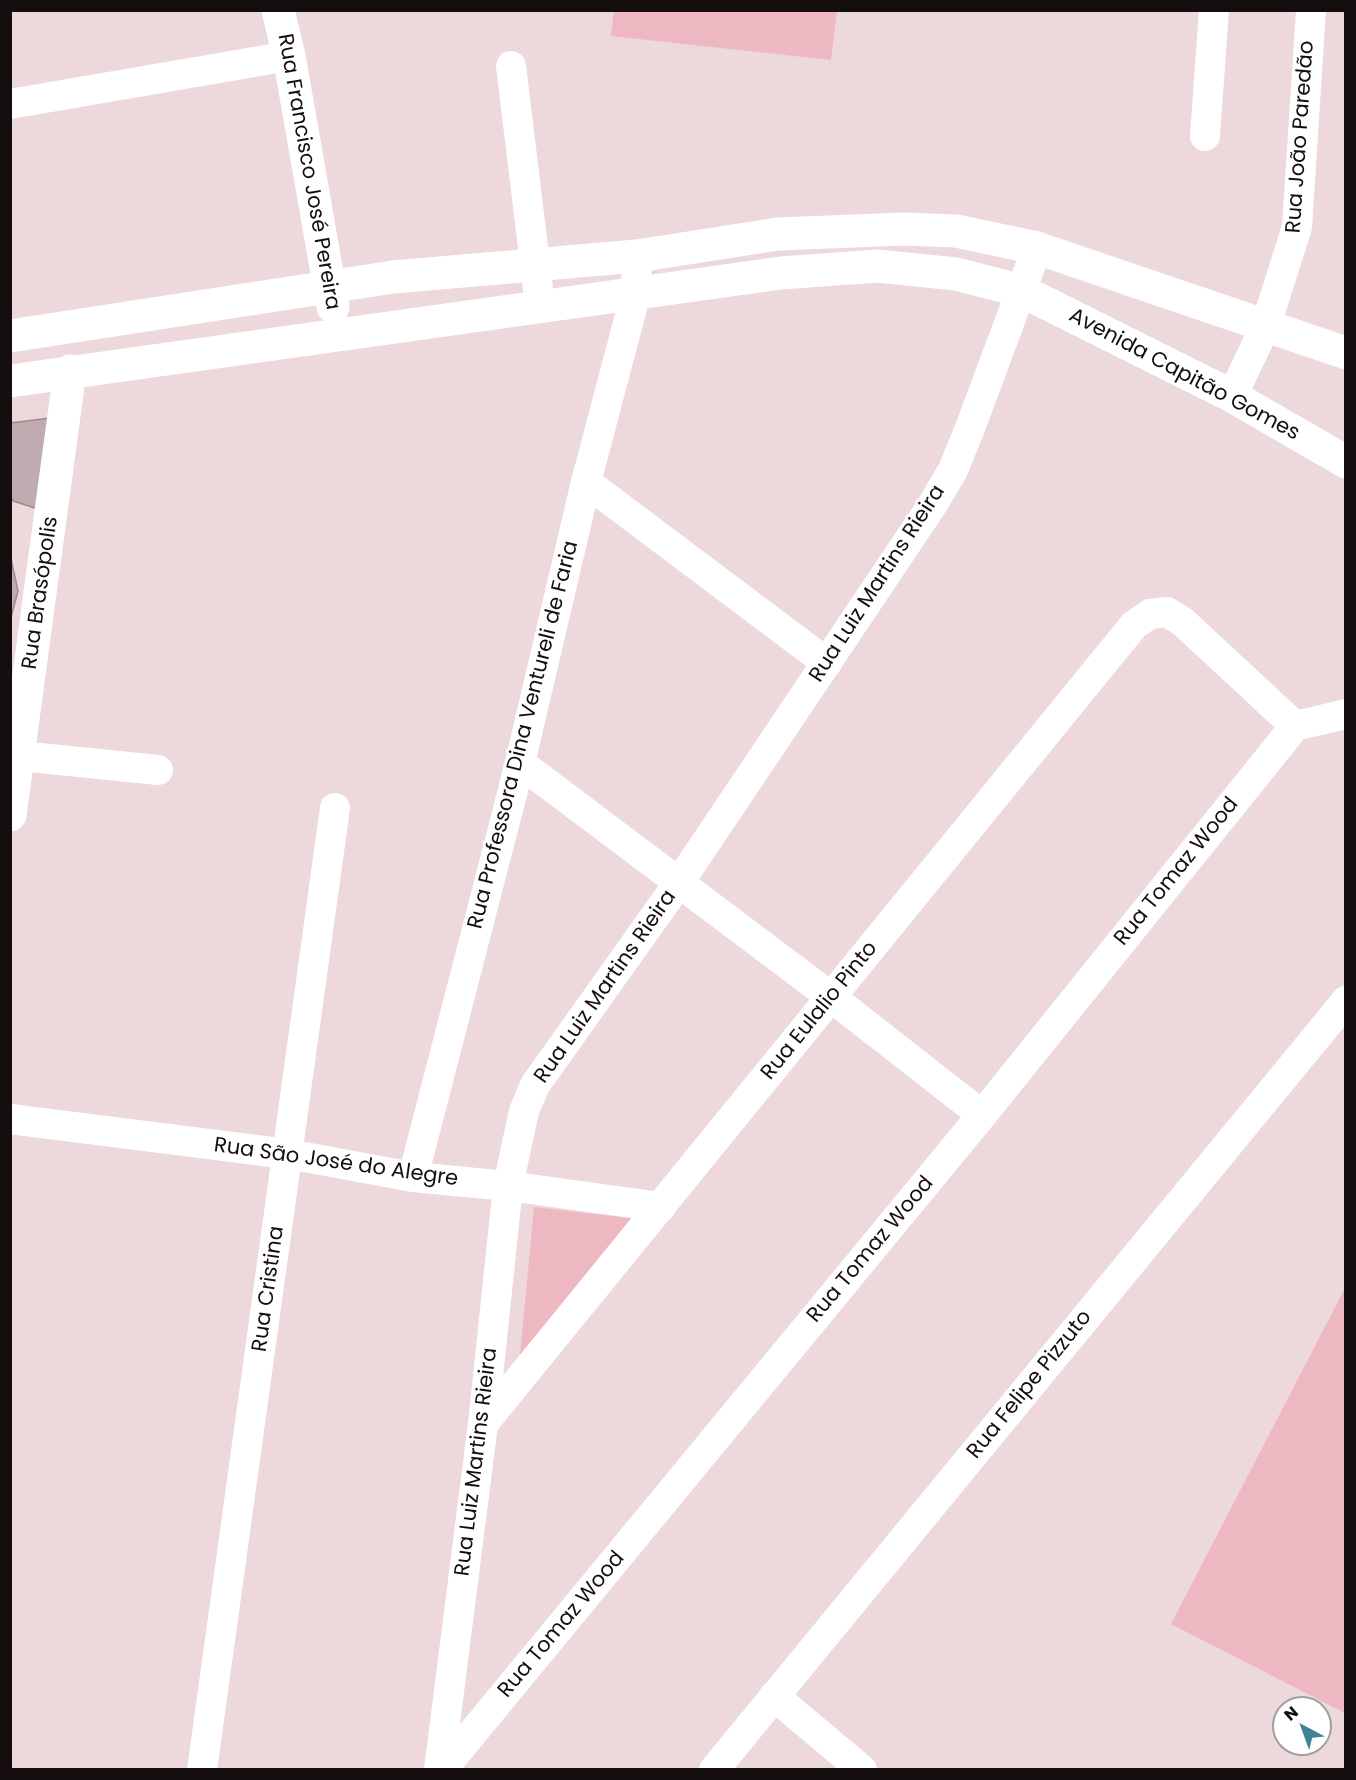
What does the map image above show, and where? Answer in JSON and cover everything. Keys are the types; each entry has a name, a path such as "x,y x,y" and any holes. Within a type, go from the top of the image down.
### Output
{"main road":[{"name":"Rua Francisco José Pereira","path":"278,10 289,56 338,333"},
{"path":"10,336 329,286 535,264 637,256 778,234 904,229 956,231 1037,248 1346,353"},
{"path":"778,234 781,273"},
{"name":"Avenida Capitão Gomes","path":"10,381 338,333 781,273 877,266 956,274 1022,291 1232,396 1346,462"},
{"name":"Rua Brasópolis","path":"10,815 15,755 70,371"}],"street":[{"path":"1204,136 1214,10"},
{"name":"Rua João Paredão","path":"1232,396 1266,325 1297,227 1311,10"},
{"path":"10,104 289,56"},
{"path":"511,66 540,305"},
{"name":"Rua Luiz Martins Rieira","path":"441,1770 483,1424 508,1186 524,1111 535,1085 678,884 931,507 952,470 1037,248"},
{"name":"Rua Professora Dina Ventureli de Faria","path":"413,1177 520,763 586,482 636,293 637,256"},
{"path":"586,482 826,663"},
{"name":"Rua Eulalio Pinto","path":"483,1424 1134,625 1150,614 1167,612 1183,622 1295,726"},
{"path":"1295,726 1346,714"},
{"name":"Rua Tomaz Wood","path":"441,1770 982,1115 1295,726"},
{"path":"15,755 158,770"},
{"path":"520,763 831,997 982,1115"},
{"name":"Rua Cristina","path":"202,1770 335,808"},
{"name":"Rua Felipe Pizzuto","path":"714,1770 1346,1001"},
{"name":"Rua São José do Alegre","path":"10,1119 288,1154 413,1177 508,1186 661,1207"},
{"path":"774,1696 862,1770"}],"shaded area":[{"path":"614,10 837,11 831,60 611,36"},
{"path":"534,1207 638,1219 519,1366"},
{"path":"1345,1288 1345,1713 1332,1706 1332,1696 1312,1696 1171,1624"}],"building":[{"path":"50,418 41,510 13,501 10,495 10,423"},
{"path":"10,554 18,591 10,621"}]}
